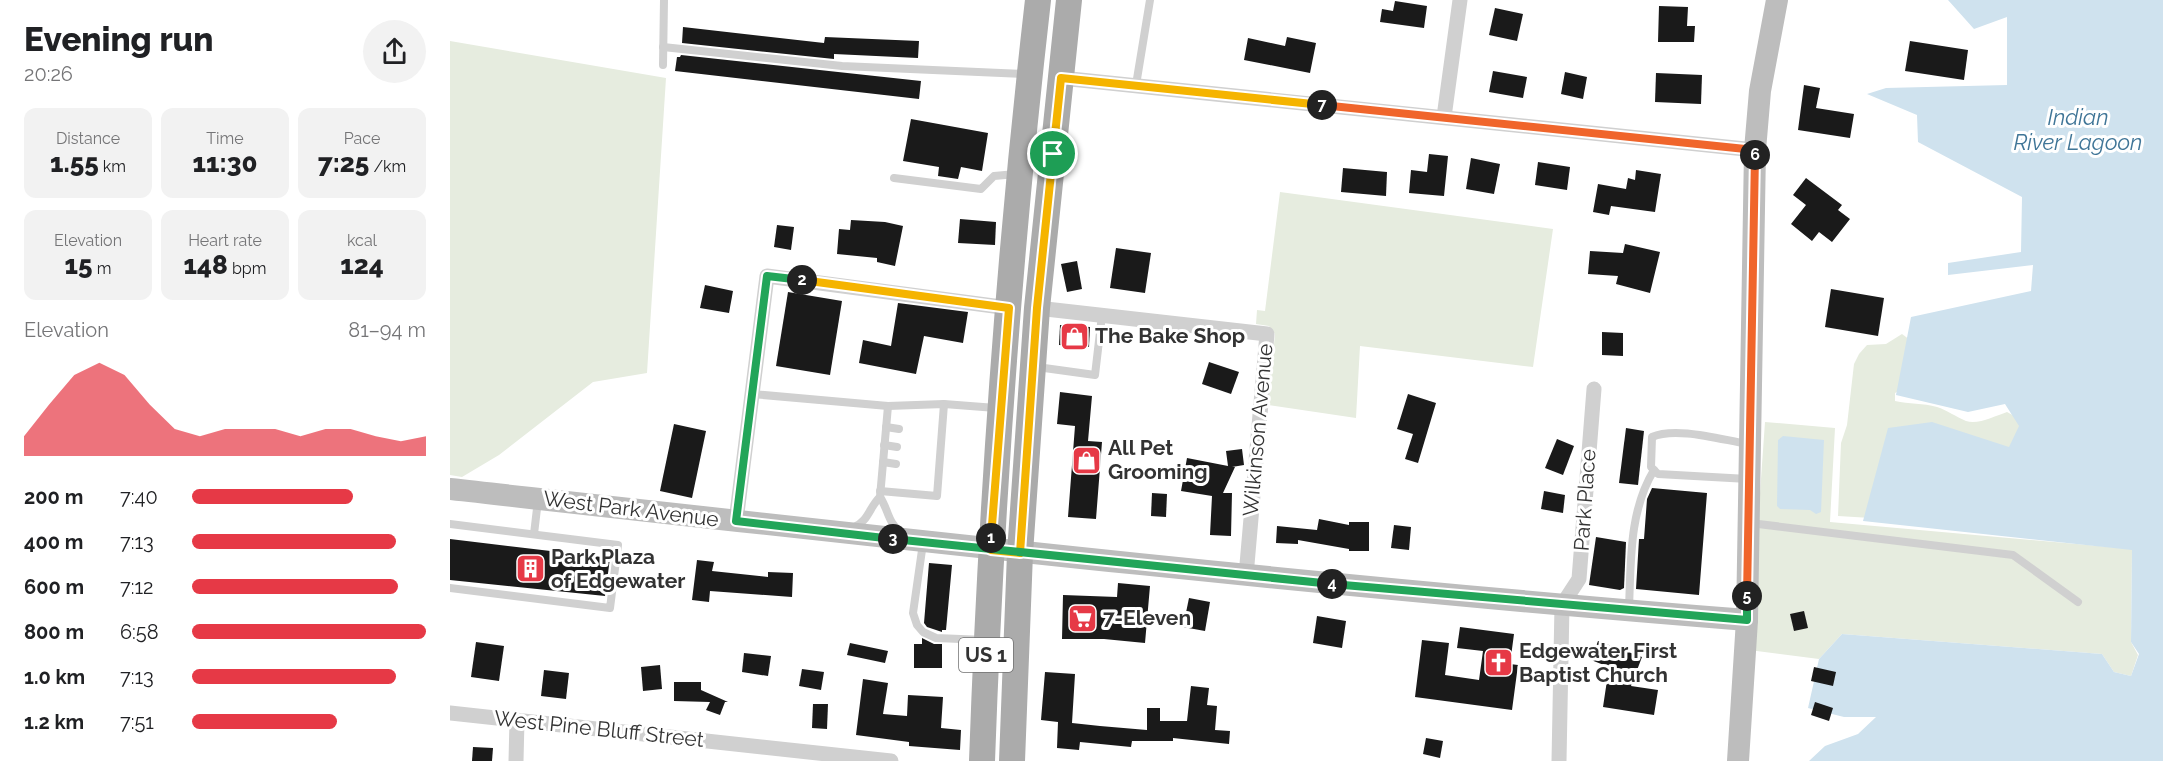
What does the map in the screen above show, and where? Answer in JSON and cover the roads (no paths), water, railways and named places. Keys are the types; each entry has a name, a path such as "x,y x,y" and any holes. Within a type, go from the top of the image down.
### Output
{"main road":[{"name":"US 1","path":"982,761 986,640 1000,409 1020,174 1038,0"},
{"path":"1048,0 1051,56 1061,78"},
{"name":"US 1","path":"1012,761 1020,553 1037,308 1070,0"}],"street":[{"path":"1444,117 1460,0"},
{"path":"1738,761 1747,620 1755,150 1760,91 1777,0"},
{"path":"1061,78 1755,150"},
{"path":"736,521 767,276 1009,308"},
{"name":"Wilkinson Avenue","path":"1037,308 1267,334 1246,576"},
{"name":"Park Place","path":"1562,606 1579,579 1594,389"},
{"name":"West Park Avenue","path":"450,491 1246,576 1562,606 1747,620"},
{"path":"1559,761 1562,606"},
{"name":"West Pine Bluff Street","path":"450,712 891,761"},
{"path":"516,761 517,720"}],"lane":[{"path":"663,65 664,0"},
{"path":"1136,85 1150,0"},
{"path":"663,47 842,66 1030,74"},
{"path":"894,178 981,189 994,176 1020,174"},
{"path":"1033,367 1095,375 1102,315"},
{"path":"752,394 888,406 944,404 1000,409"},
{"path":"880,494 937,496 944,404"},
{"path":"837,533 860,525 880,494 888,406"},
{"path":"886,427 899,429"},
{"path":"931,432 942,433"},
{"path":"1750,444 1690,434 1662,433 1652,437 1650,458 1651,467 1658,474 1750,479"},
{"path":"884,445 897,447"},
{"path":"930,450 940,451"},
{"path":"883,462 896,464"},
{"path":"929,467 939,468"},
{"path":"1628,611 1634,525 1644,488 1654,470"},
{"path":"880,494 892,525 901,533 923,542 914,613 916,625 923,632 936,638 986,640"},
{"path":"534,534 538,499"},
{"path":"1749,523 2013,555 2078,602"},
{"path":"450,524 618,545 610,608 450,588"}],"water":[{"name":"Indian River Lagoon","path":"1948,0 2163,0 2163,761 1809,761 1825,746 1858,734 1876,717 1844,717 1808,708 1819,659 1842,634 2102,654 2114,672 2131,676 2139,654 2131,642 2132,550 1863,521 1888,428 1932,422 2009,447 2019,426 2005,404 1968,412 1896,395 1911,317 2031,291 2033,265 1948,275 1948,263 2021,252 2022,197 1918,142 1917,115 1867,94 1886,88 2007,85 2007,17 1974,29"},
{"path":"1783,436 1824,440 1821,512 1816,514 1810,510 1780,509 1777,506 1778,440"}],"place":[{"name":"The Bake Shop","path":"1074,336"},
{"name":"All Pet Grooming","path":"1087,460"},
{"name":"Park Plaza of Edgewater","path":"530,569"},
{"name":"7-Eleven","path":"1082,618"},
{"name":"Edgewater First Baptist Church","path":"1498,663"}]}
